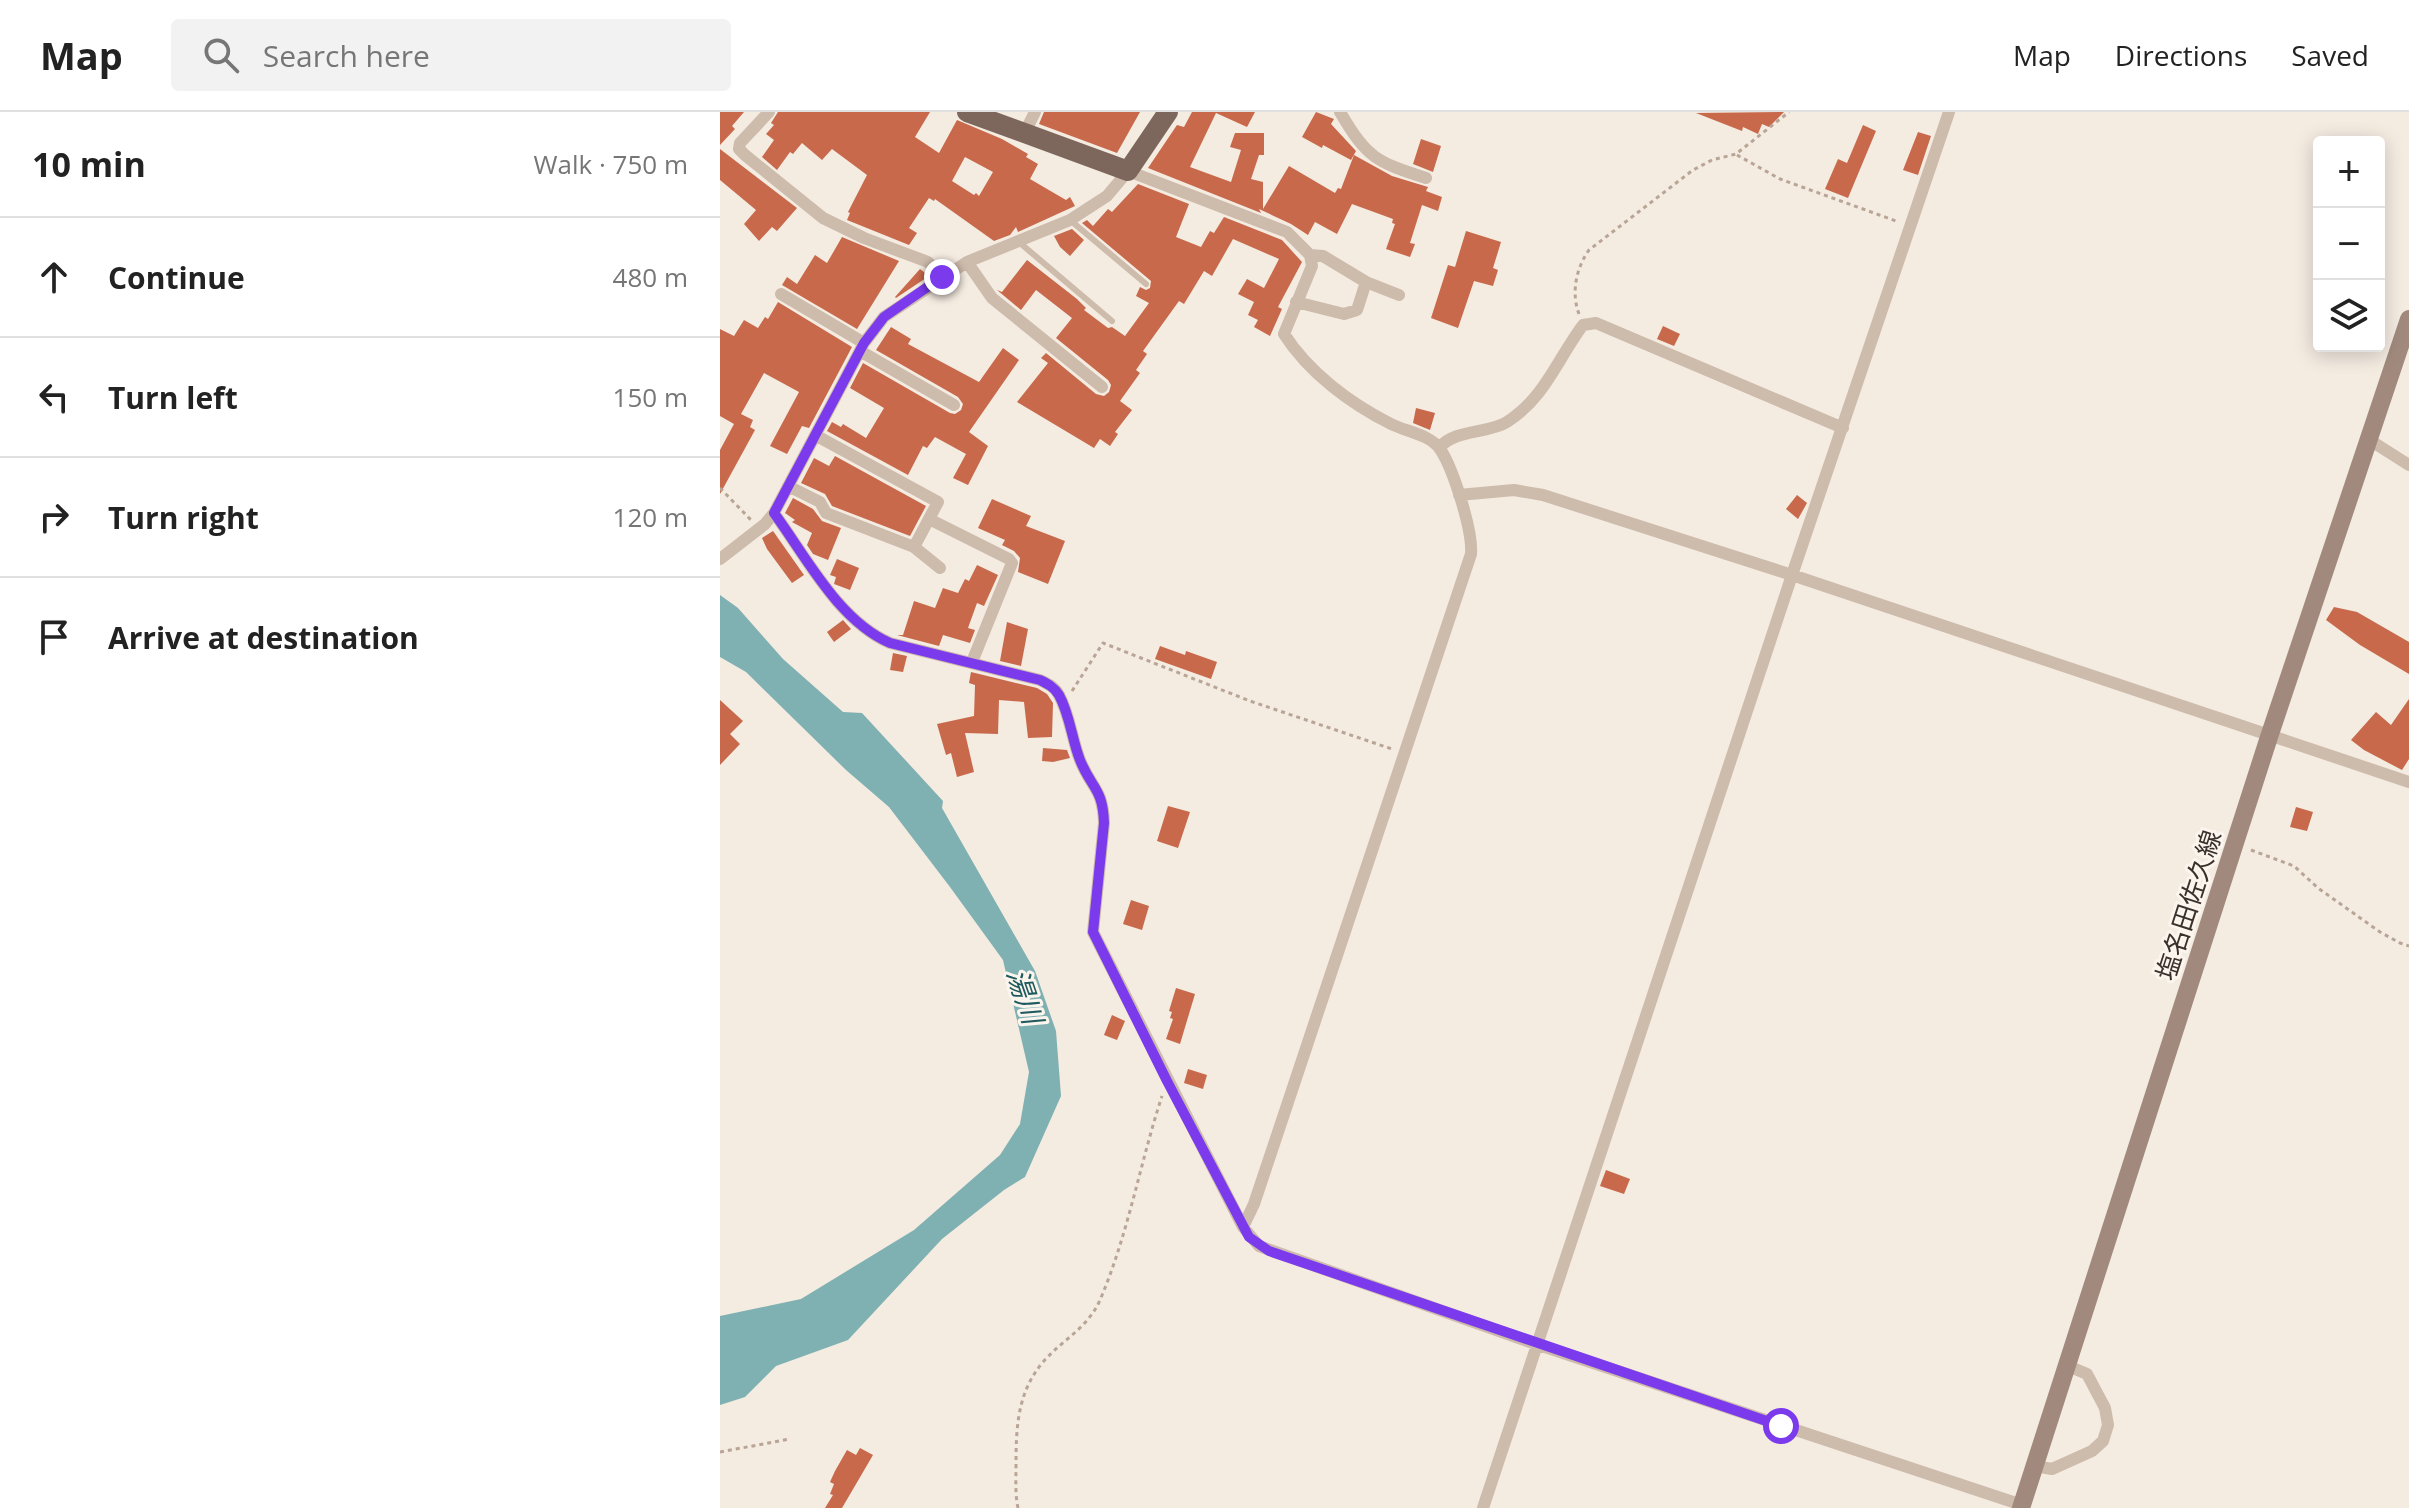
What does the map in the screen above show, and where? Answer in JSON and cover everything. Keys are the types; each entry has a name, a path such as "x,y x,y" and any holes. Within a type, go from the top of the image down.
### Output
{"main road":[{"path":"967,112 1128,171 1168,112"},
{"name":"塩名田佐久線","path":"2022,1506 2269,737 2409,319"}],"street":[{"path":"769,112 740,143 739,149 745,155 823,218 864,238 928,262 942,277"},
{"path":"1024,134 1035,112"},
{"path":"1340,112 1356,140 1371,156 1384,164 1426,178"},
{"path":"1483,1508 1949,112"},
{"path":"720,559 774,513 862,347 884,317 967,262 1020,243 1070,220 1107,196 1128,171 1287,232 1310,255 1312,266 1284,334 1337,391 1393,425 1423,436 1439,448 1471,533 1471,554 1250,1217 1243,1227"},
{"path":"1310,255 1323,256 1366,282 1399,295"},
{"path":"967,262 992,298 1102,387"},
{"path":"1296,302 1344,314 1357,310 1366,282"},
{"path":"781,294 954,405"},
{"path":"1439,448 1454,438 1506,423 1530,404 1545,386 1583,325 1596,323 1843,428"},
{"path":"815,435 938,502 914,547"},
{"path":"2368,439 2409,465"},
{"path":"788,486 820,502 826,513 914,547 940,568"},
{"path":"1459,495 1514,490 1543,495 2409,782"},
{"path":"774,513 837,601 872,635 890,643 1040,680 1053,687 1060,697 1081,763 1099,791 1103,807 1093,932 1243,1227 1259,1246 1538,1344 2022,1506"},
{"path":"931,520 1012,563 972,662"},
{"path":"2035,1466 2052,1469 2092,1451 2103,1441 2108,1425 2105,1408 2087,1374 2068,1366"}],"lane":[{"path":"1070,220 1146,284"},
{"path":"1020,243 1112,321"}],"path":[{"path":"1583,325 1576,308 1574,290 1582,259 1589,250 1693,170 1712,160 1736,154 1789,112"},
{"path":"1736,154 1780,179 1911,226"},
{"path":"720,488 758,529"},
{"path":"1060,697 1071,692 1103,643 1250,701 1403,753"},
{"path":"2240,845 2294,866 2318,888 2380,932 2409,946"},
{"path":"1016,1506 1018,1412 1025,1392 1043,1363 1081,1328 1098,1304 1116,1257 1144,1151 1167,1081"},
{"path":"720,1452 790,1439"}],"water":[{"name":"湯川","path":"720,595 738,608 783,659 843,712 862,713 943,801 942,808 1035,971 1056,1031 1061,1096 1025,1177 942,1239 848,1340 776,1366 745,1397 720,1405 720,1316 801,1299 914,1230 1000,1155 1020,1124 1029,1072 1003,960 889,807 846,770 746,672 720,657"}],"building":[{"path":"720,112 744,112 732,126 735,129 720,145"},
{"path":"778,112 930,112 915,137 939,153 957,120 1028,154 1026,157 1038,164 1030,179 1066,200 1070,197 1075,206 1018,232 1016,227 1010,235 994,241 935,199 929,198 909,228 917,233 909,245 847,220 867,175 832,149 822,160 802,143 793,154 790,152 777,170 762,157 774,140 766,134 774,125 771,123","holes":["965,157 993,172 979,196 952,181"]},
{"path":"1044,112 1140,112 1117,153 1039,124"},
{"path":"1192,112 1255,112 1247,127 1216,113 1190,167 1231,182 1241,150 1230,147 1235,133 1264,133 1264,155 1259,155 1251,179 1263,182 1263,209 1289,166 1335,193 1338,188 1341,189 1354,155 1392,176 1428,187 1426,191 1442,197 1438,211 1422,205 1410,243 1415,244 1410,257 1386,249 1395,224 1392,223 1393,219 1352,204 1337,234 1315,222 1308,235 1259,209 1261,213 1148,168 1177,125 1184,127"},
{"path":"1316,112 1334,119 1331,124 1356,151 1351,160 1302,137"},
{"path":"1784,112 1769,127 1762,124 1758,134 1696,113"},
{"path":"1863,125 1876,131 1848,198 1825,189 1838,159 1847,163"},
{"path":"1918,132 1931,136 1918,175 1903,170"},
{"path":"1421,139 1441,146 1433,172 1413,164"},
{"path":"720,149 797,208 777,231 772,227 759,241 744,224 756,210 720,180"},
{"path":"1138,184 1189,204 1176,237 1201,247 1210,231 1214,233 1224,217 1282,240 1302,262 1278,307 1282,309 1270,336 1254,327 1258,320 1248,315 1254,302 1238,294 1247,279 1264,288 1279,259 1233,239 1212,276 1204,271 1184,304 1179,301 1143,351 1147,354 1136,370 1140,373 1120,401 1132,410 1115,432 1118,434 1110,446 1100,439 1094,448 1017,402 1048,363 1041,358 1046,353 1096,394 1104,396 1109,392 1111,385 1108,380 1056,338 1072,318 1036,290 1021,310 997,290 1002,292 1027,260 1077,299 1086,308 1084,310 1125,336 1149,303 1136,296 1140,287 1150,288 1151,281 1082,223 1087,220 1093,226 1108,209 1112,212"},
{"path":"1072,229 1084,240 1070,256 1054,236"},
{"path":"1466,231 1501,242 1493,268 1498,270 1493,286 1474,281 1458,328 1431,318 1448,265 1455,267"},
{"path":"842,237 899,261 857,329 782,285 787,277 797,284 815,255 827,263"},
{"path":"920,269 929,276 896,298 895,297"},
{"path":"778,302 852,347 809,428 802,426 787,454 770,446 799,392 764,373 741,414 753,420 750,427 755,430 720,494 720,450 734,424 720,416 720,329 734,336 744,320 758,328 765,317 768,319"},
{"path":"1663,326 1680,334 1674,346 1657,339"},
{"path":"891,327 911,339 908,344 979,382 1003,348 1019,360 969,432 988,446 968,485 953,478 966,454 935,437 927,448 923,446 908,475 827,431 832,422 841,427 843,424 866,438 884,408 850,388 863,363 950,413 961,410 963,404 958,397 876,350"},
{"path":"1416,408 1435,413 1430,430 1413,423"},
{"path":"835,456 926,506 910,536 832,506 825,494 801,483 814,458 829,466"},
{"path":"1797,495 1807,503 1798,519 1786,509"},
{"path":"793,498 813,509 822,521 841,528 828,560 813,554 807,545 812,533 792,522 795,520 785,513"},
{"path":"992,499 1031,516 1026,526 1065,541 1048,584 1018,572 1020,558 1002,545 1005,540 978,528"},
{"path":"773,531 804,575 792,583 762,538"},
{"path":"837,559 859,568 850,590 834,584 836,577 830,575"},
{"path":"977,565 998,575 984,606 977,603 968,628 975,630 970,643 943,635 939,646 897,635 903,635 914,601 935,608 943,588 958,593"},
{"path":"2334,607 2357,612 2409,642 2409,674 2360,645 2326,620"},
{"path":"843,620 851,629 834,642 827,632"},
{"path":"1007,622 1028,629 1021,666 1000,661"},
{"path":"1160,646 1217,662 1211,679 1155,659"},
{"path":"893,653 907,656 903,672 890,670"},
{"path":"971,672 1037,688 1047,694 1053,703 1052,737 1028,738 1024,702 999,700 998,734 965,733 974,772 957,777 951,753 946,755 937,724 974,716 975,685 969,683"},
{"path":"2409,699 2409,759 2402,770 2351,740 2376,712 2391,725"},
{"path":"720,700 743,721 730,734 740,744 720,765"},
{"path":"1043,748 1067,750 1070,758 1042,761"},
{"path":"1168,806 1190,812 1178,848 1157,841"},
{"path":"2296,807 2313,812 2307,831 2290,827"},
{"path":"1131,900 1149,906 1142,930 1123,924"},
{"path":"1176,988 1195,994 1180,1044 1166,1039 1173,1019 1169,1011"},
{"path":"1112,1015 1125,1021 1117,1040 1104,1035"},
{"path":"1188,1069 1207,1075 1203,1089 1184,1083"},
{"path":"1606,1170 1630,1179 1624,1194 1600,1186"},
{"path":"860,1448 873,1455 842,1508 825,1508 833,1495 830,1494 834,1484 830,1482 847,1450 856,1455"}],"route":[{"path":"942,277 884,317 864,343 774,513 837,601 872,635 890,643 1040,680 1053,687 1060,697 1081,763 1099,791 1103,807 1093,932 1113,977 1249,1237 1269,1251 1781,1426"}]}
